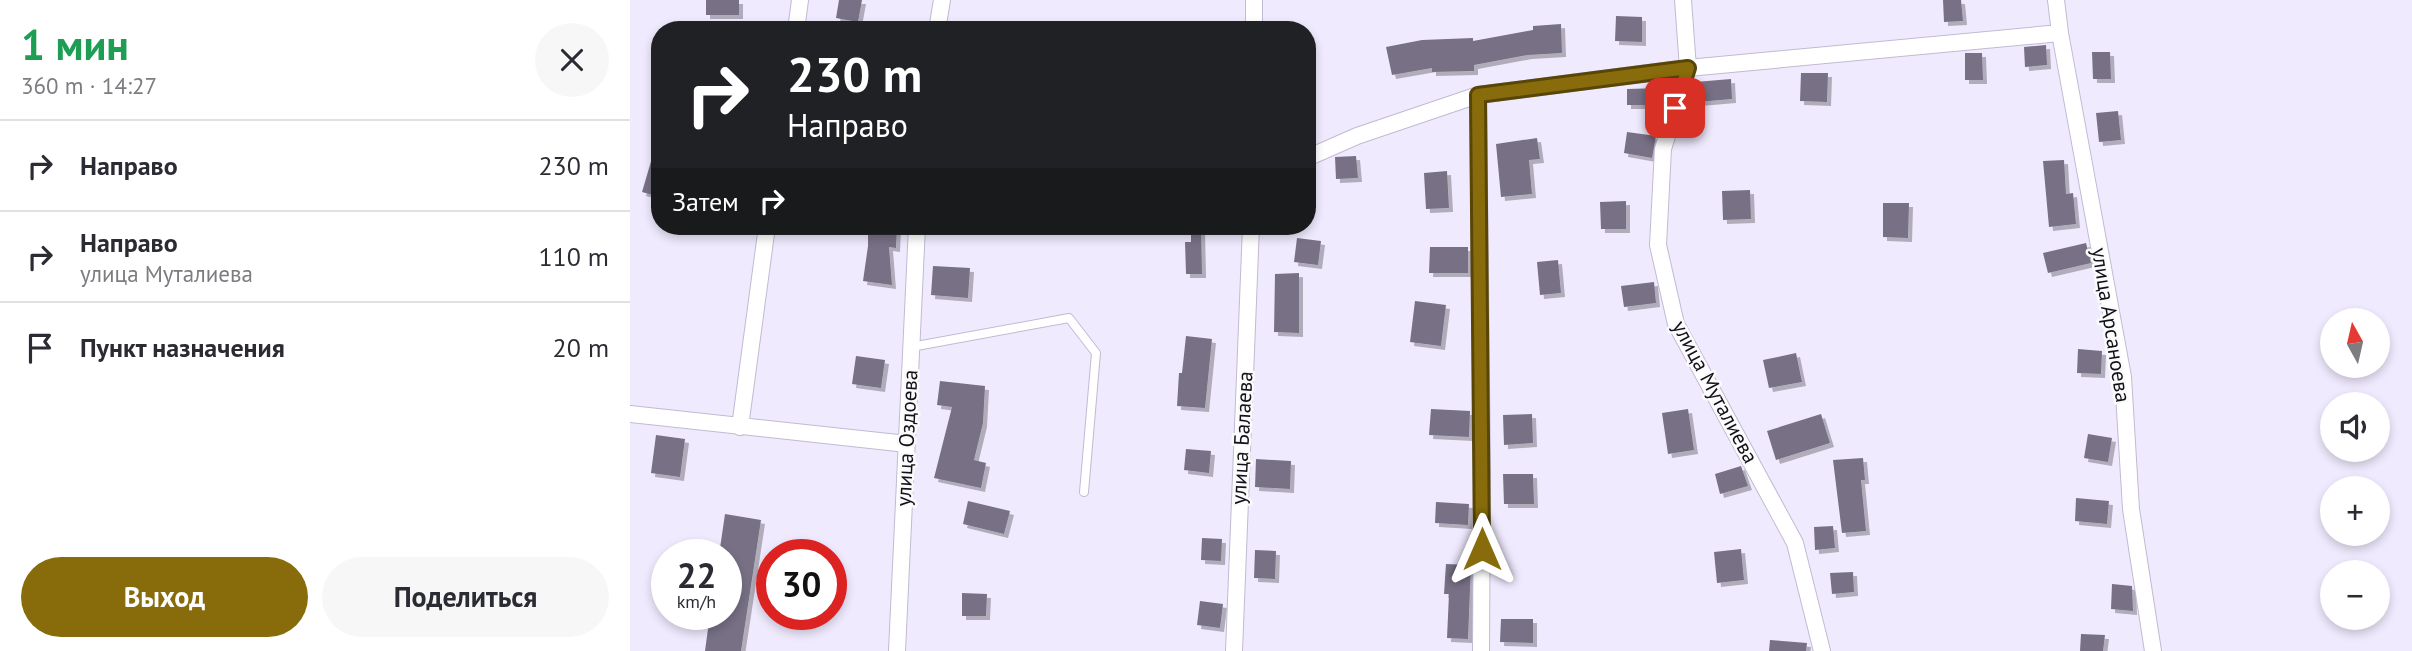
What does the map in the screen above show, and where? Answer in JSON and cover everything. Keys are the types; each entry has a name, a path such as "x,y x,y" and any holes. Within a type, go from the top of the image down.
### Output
{"street":[{"path":"797,21 800,0"},
{"path":"938,21 942,0"},
{"path":"1254,0 1254,21"},
{"name":"улица Муталиева","path":"1683,0 1688,68 1663,149 1658,245 1676,324 1795,543 1822,651"},
{"name":"улица Арсаноева","path":"2056,0 2123,377 2130,509 2153,651"},
{"path":"1316,154 1357,136 1478,95 1688,68 2060,33"},
{"path":"1478,95 1481,651"},
{"path":"740,427 766,235"},
{"name":"улица Оздоева","path":"897,651 917,235"},
{"name":"улица Балаева","path":"1234,651 1251,235"},
{"path":"630,414 907,444"}],"lane":[{"path":"911,347 1069,318 1096,353 1084,492"}],"building":[{"path":"706,0 739,0 739,15 706,15"},
{"path":"839,0 862,0 858,21 836,18"},
{"path":"1943,0 1961,0 1963,21 1944,22"},
{"path":"1616,16 1642,17 1642,42 1615,41"},
{"path":"1561,24 1562,53 1528,55 1474,65 1474,71 1432,72 1432,68 1392,75 1386,47 1422,40 1473,38 1473,41 1533,30 1533,26"},
{"path":"2046,45 2047,65 2025,67 2024,47"},
{"path":"2092,52 2110,52 2111,79 2093,79"},
{"path":"1965,53 1982,53 1983,80 1965,80"},
{"path":"1801,73 1828,73 1827,102 1800,101"},
{"path":"1731,79 1732,99 1697,102 1695,82"},
{"path":"1661,88 1662,105 1627,105 1627,89"},
{"path":"2118,111 2121,140 2099,142 2096,113"},
{"path":"1627,132 1656,136 1652,158 1624,153"},
{"path":"1537,138 1540,159 1529,160 1532,194 1501,197 1496,144"},
{"path":"1356,156 1358,178 1336,179 1335,157"},
{"path":"2064,160 2066,194 2073,193 2076,224 2049,227 2043,161"},
{"path":"651,161 651,194 642,192"},
{"path":"1447,171 1449,208 1426,209 1424,173"},
{"path":"1750,190 1751,219 1723,220 1722,191"},
{"path":"1626,201 1626,229 1601,229 1600,202"},
{"path":"1883,203 1909,203 1908,238 1883,237"},
{"path":"868,235 897,235 896,248 889,247 892,285 863,281"},
{"path":"1191,235 1201,235 1202,274 1186,274 1185,242 1191,242"},
{"path":"1297,238 1321,241 1318,265 1294,262"},
{"path":"2086,243 2091,263 2048,273 2043,253"},
{"path":"1430,247 1468,247 1468,273 1429,273"},
{"path":"1558,260 1561,293 1540,295 1537,262"},
{"path":"933,266 970,268 968,298 931,295"},
{"path":"1299,273 1299,333 1274,332 1275,274"},
{"path":"1654,282 1656,303 1624,307 1621,286"},
{"path":"1415,301 1446,305 1441,346 1410,342"},
{"path":"1186,336 1212,339 1205,408 1177,406 1179,373 1182,373"},
{"path":"2078,349 2102,351 2101,374 2077,373"},
{"path":"1796,353 1802,382 1769,388 1763,360"},
{"path":"856,356 885,360 881,388 852,384"},
{"path":"940,381 985,386 983,423 974,460 986,463 981,488 934,478 952,407 937,405"},
{"path":"1431,409 1470,411 1469,437 1429,435"},
{"path":"1688,409 1694,450 1668,454 1662,413"},
{"path":"1532,414 1533,443 1504,445 1503,415"},
{"path":"1821,414 1830,443 1776,460 1767,431"},
{"path":"2088,434 2112,438 2108,462 2084,458"},
{"path":"656,435 685,439 680,477 651,473"},
{"path":"1186,449 1211,451 1209,473 1184,470"},
{"path":"1863,458 1865,480 1861,480 1866,531 1842,533 1833,460"},
{"path":"1256,459 1291,461 1290,489 1255,487"},
{"path":"1741,466 1748,486 1720,494 1715,474"},
{"path":"1503,474 1533,474 1534,504 1504,504"},
{"path":"2076,498 2109,501 2107,524 2075,521"},
{"path":"968,501 1010,511 1004,534 963,524"},
{"path":"1436,502 1469,504 1468,525 1435,523"},
{"path":"725,514 761,520 741,651 705,651 708,630 742,630 742,539 721,539"},
{"path":"1833,526 1835,548 1815,550 1814,527"},
{"path":"1202,538 1222,539 1221,561 1201,560"},
{"path":"1741,549 1744,580 1717,583 1714,552"},
{"path":"1255,550 1276,551 1275,579 1254,578"},
{"path":"1446,564 1471,565 1468,639 1447,638 1449,594 1444,594"},
{"path":"1853,572 1854,592 1832,594 1830,573"},
{"path":"2112,584 2132,586 2133,611 2111,609"},
{"path":"962,593 987,594 986,616 962,616"},
{"path":"1200,601 1223,604 1220,628 1197,625"},
{"path":"1501,619 1533,619 1533,643 1500,642"},
{"path":"2081,634 2105,635 2103,651 2080,651"},
{"path":"1770,640 1807,643 1806,651 1769,651"}],"route":[{"path":"1482,549 1478,95 1688,68 1675,108"}]}
